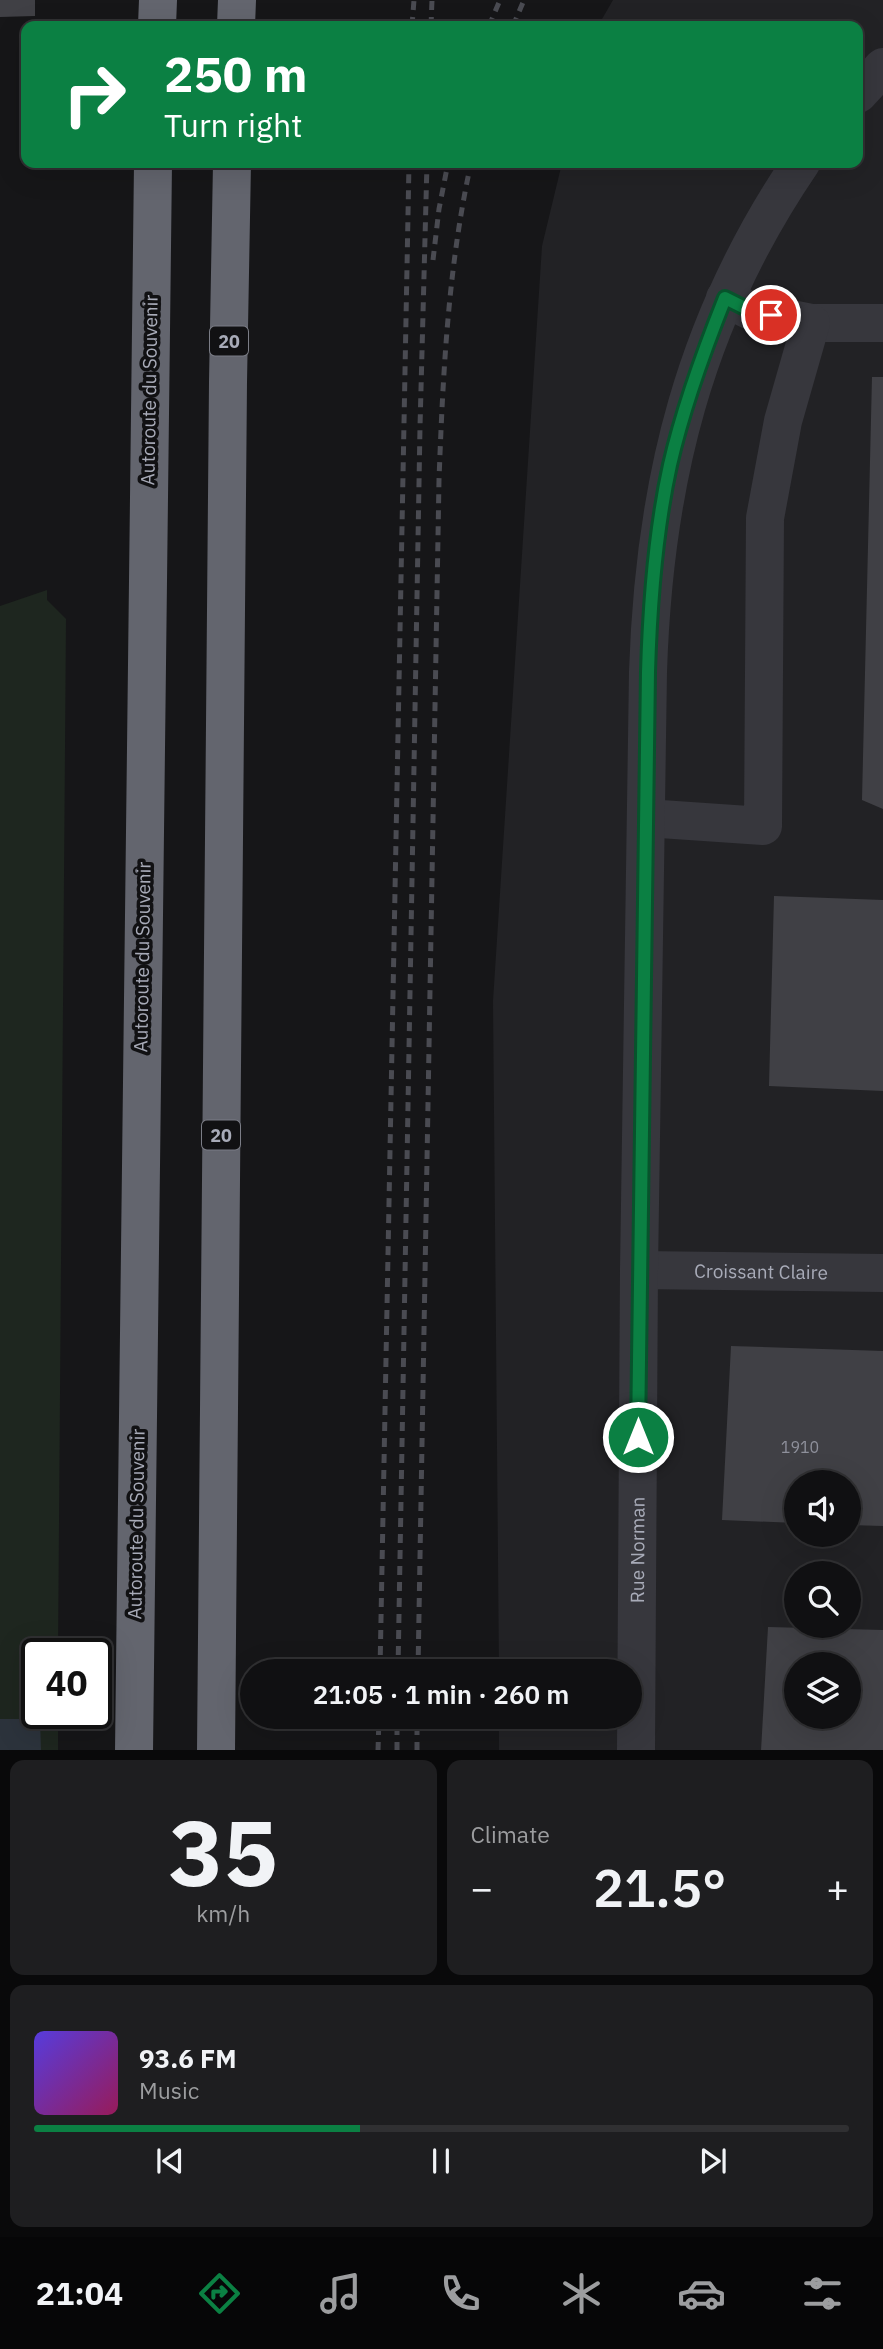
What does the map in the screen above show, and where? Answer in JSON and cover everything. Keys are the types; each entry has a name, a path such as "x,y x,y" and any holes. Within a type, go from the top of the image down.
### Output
{"highway":[{"path":"157,21 158,0"},
{"path":"236,21 237,0"},
{"name":"Autoroute du Souvenir","path":"134,1750 152,168"},
{"name":"20","path":"216,1750 232,168"}],"street":[{"path":"863,88 883,66"},
{"name":"Rue Norman","path":"636,1750 639,1270 649,631 663,503 688,399 725,298 751,243 799,168"},
{"path":"725,298 751,311 811,323 883,323"},
{"path":"646,818 763,826 765,518 783,421 811,323"},
{"name":"Croissant Claire","path":"639,1270 883,1273"}],"shaded area":[{"path":"613,0 883,0 883,1750 499,1750 499,1729 642,1729 642,1659 499,1659 493,1001 542,246 561,168 863,168 863,21 601,21"},
{"path":"47,590 47,600 66,619 58,1638 21,1638 21,1729 58,1729 58,1750 0,1750 0,606"},
{"path":"0,1719 21,1719 21,1729 40,1729 41,1750 0,1750"}],"building":[{"path":"0,0 35,0 35,16 0,17"},
{"path":"872,377 883,377 883,809 862,800"},
{"path":"774,896 883,900 883,1091 769,1086"},
{"path":"731,1346 883,1351 883,1526 861,1525 861,1470 784,1470 784,1523 722,1520"},
{"path":"768,1627 784,1627 784,1638 861,1638 861,1629 883,1630 883,1750 761,1750"}],"railway":[{"path":"412,21 414,0"},
{"path":"431,21 432,0"},
{"path":"491,21 500,0"},
{"path":"515,21 524,0"},
{"path":"380,1659 409,168"},
{"path":"398,1659 427,168"},
{"path":"433,260 447,168"},
{"path":"418,1659 439,480 452,281 470,168"},
{"path":"378,1750 379,1729"},
{"path":"397,1729 397,1750"},
{"path":"417,1729 417,1750"}],"route":[{"path":"638,1437 648,672 657,542 670,465 692,387 725,298 751,311 771,315"}]}
